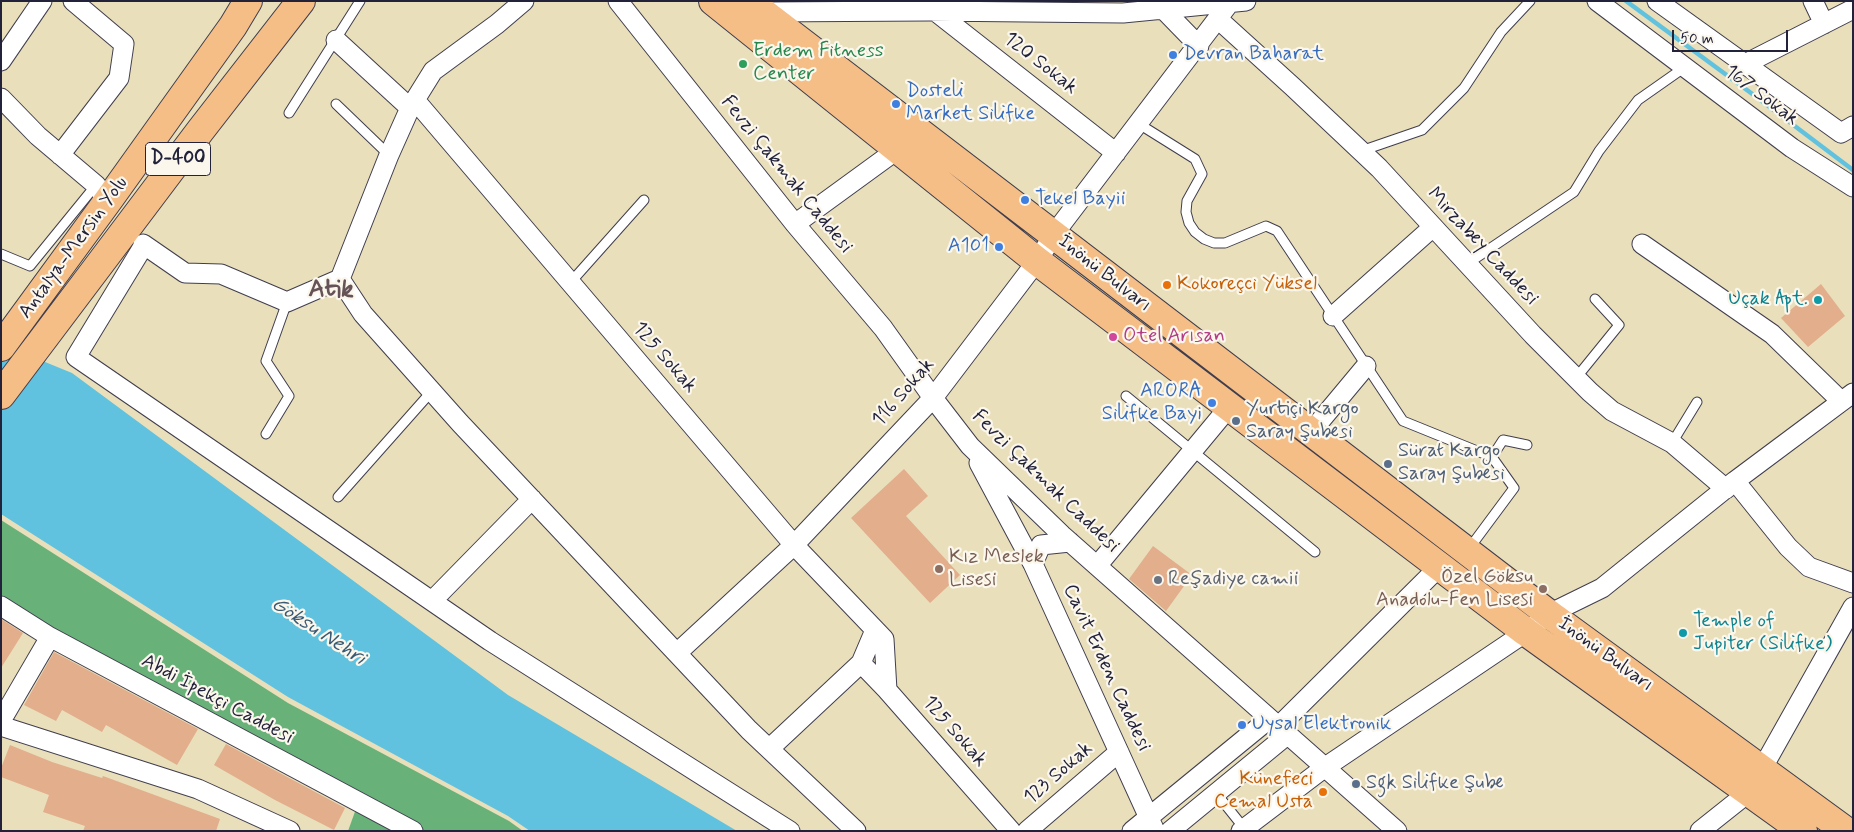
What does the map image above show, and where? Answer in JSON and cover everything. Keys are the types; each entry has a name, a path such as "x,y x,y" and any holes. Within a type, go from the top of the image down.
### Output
{"main road":[{"name":"Antalya-Mersin Yolu","path":"1,347 228,34 248,1"},
{"name":"Antalya-Mersin Yolu","path":"1,395 200,130 301,1"},
{"name":"İnönü Bulvarı","path":"713,1 1037,261 1526,632 1755,780 1846,831"},
{"name":"İnönü Bulvarı","path":"757,5 1549,614 1755,780 1803,831"}],"street":[{"path":"1,61 42,1"},
{"path":"60,155 119,78 124,44 73,1"},
{"path":"524,1 497,24 433,71 412,104 389,155 340,279 287,302 221,274 185,274 144,245 76,357 490,641 790,831"},
{"name":"Fevzi Çakmak Caddesi","path":"618,1 795,224 883,328 970,446 1070,542 1397,831"},
{"name":"167 Sokak","path":"1597,1 1792,148 1853,186"},
{"path":"1813,1 1824,24"},
{"path":"757,5 935,11 1085,7 1123,13 1236,2"},
{"name":"116 Sokak","path":"677,653 794,545 933,398 1218,19 1236,2"},
{"path":"1663,3 1841,133 1853,126"},
{"path":"1163,9 1199,46"},
{"path":"1745,64 1853,9"},
{"name":"120 Sokak","path":"935,11 1116,153"},
{"name":"Mirzabey Caddesi","path":"1218,19 1293,86 1361,151 1576,378 1612,411 1672,443 1730,485 1809,567 1853,583"},
{"name":"125 Sokak","path":"336,40 412,104 570,283 794,545 880,635"},
{"path":"1,98 10,116 38,136 99,189"},
{"path":"795,224 898,149"},
{"path":"1333,316 1433,227"},
{"path":"1242,830 1324,768 1526,632 1549,614 1602,588 1730,485 1847,397 1772,334 1642,244"},
{"path":"340,279 363,314 432,392 532,499 769,749 856,831"},
{"path":"1311,432 1366,366"},
{"path":"1097,566 1229,407"},
{"name":"Cavit Erden Caddesi","path":"970,446 1034,564 1152,823"},
{"path":"432,601 532,499"},
{"path":"1034,564 1041,545 1070,542"},
{"path":"1170,831 1216,793 1278,727 1440,566"},
{"name":"Abdi İpekçi Caddesi","path":"1,606 50,637 413,831"},
{"path":"1700,831 1755,780 1853,607"},
{"path":"769,749 862,663 880,635"},
{"path":"880,635 887,690"},
{"path":"1,721 50,637"},
{"name":"125 Sokak","path":"862,663 1011,831"},
{"path":"1,726 198,789 290,831"},
{"path":"1132,831 1152,823 1278,727"},
{"name":"123 Sokak","path":"1027,831 1119,752"}],"lane":[{"path":"289,113 360,1"},
{"path":"1361,151 1422,130 1464,88 1501,32 1530,1"},
{"path":"1467,264 1574,192 1599,151 1638,100 1685,67"},
{"path":"336,104 389,155"},
{"path":"1139,124 1195,159 1202,174 1191,191 1187,201 1186,212 1189,223 1195,232 1209,241 1225,243 1266,226 1277,231 1403,421 1492,458 1514,488 1467,552"},
{"path":"1,254 30,266 99,189"},
{"path":"570,283 644,200"},
{"path":"1576,378 1619,325 1595,299"},
{"path":"266,434 289,396 266,361 287,302"},
{"path":"338,497 432,392"},
{"path":"1126,396 1315,552"},
{"path":"1672,443 1697,402"},
{"path":"1492,458 1503,440 1527,445"},
{"path":"1216,793 1242,830"}],"green space":[{"path":"1,520 288,703 509,821 523,831 348,831 361,795 108,662 1,596"}],"water":[{"name":"Göksu Nehri","path":"1,344 72,373 508,695 737,831 530,831 508,816 288,697 1,514"}],"building":[{"name":"Uçak Apt.","path":"1821,284 1845,316 1808,347 1781,318"},
{"path":"904,469 928,496 906,516 960,575 930,603 851,518"},
{"name":"Reşadiye camii","path":"1153,546 1192,575 1166,611 1129,579"},
{"path":"1,619 23,633 1,668"},
{"path":"54,652 198,729 177,765 106,725 102,732 62,710 56,721 24,705"},
{"path":"226,744 345,808 334,830 275,800 214,765"},
{"path":"10,745 52,762 102,778 103,776 220,819 216,831 83,831 85,826 43,812 49,795 1,777 1,768"}],"waterway":[{"path":"1626,1 1853,170"}],"place":[{"name":"Devran Baharat","path":"1173,55"},
{"name":"Erdem Fitness Center","path":"743,64"},
{"name":"Dosteli Market Silifke","path":"896,104"},
{"name":"Tekel Bayii","path":"1025,200"},
{"name":"A101","path":"999,247"},
{"name":"Kokoreçci Yüksel","path":"1167,285"},
{"name":"Uçak Apt.","path":"1818,300"},
{"name":"Otel Arısan","path":"1113,337"},
{"name":"ARORA Silifke Bayi","path":"1212,403"},
{"name":"Yurtiçi Kargo Saray Şubesi","path":"1236,421"},
{"name":"Sürat Kargo Saray Şubesi","path":"1388,464"},
{"name":"Kız Meslek Lisesi","path":"939,569"},
{"name":"Reşadiye camii","path":"1158,580"},
{"name":"Özel Göksu Anadolu-Fen Lisesi","path":"1543,589"},
{"name":"Temple of Jupiter (Silifke)","path":"1683,633"},
{"name":"Uysal Elektronik","path":"1242,725"},
{"name":"Sgk Silifke Şube","path":"1356,784"},
{"name":"Künefeci Cemal Usta","path":"1323,792"}],"district":[{"name":"Atik","path":"331,291"}]}
